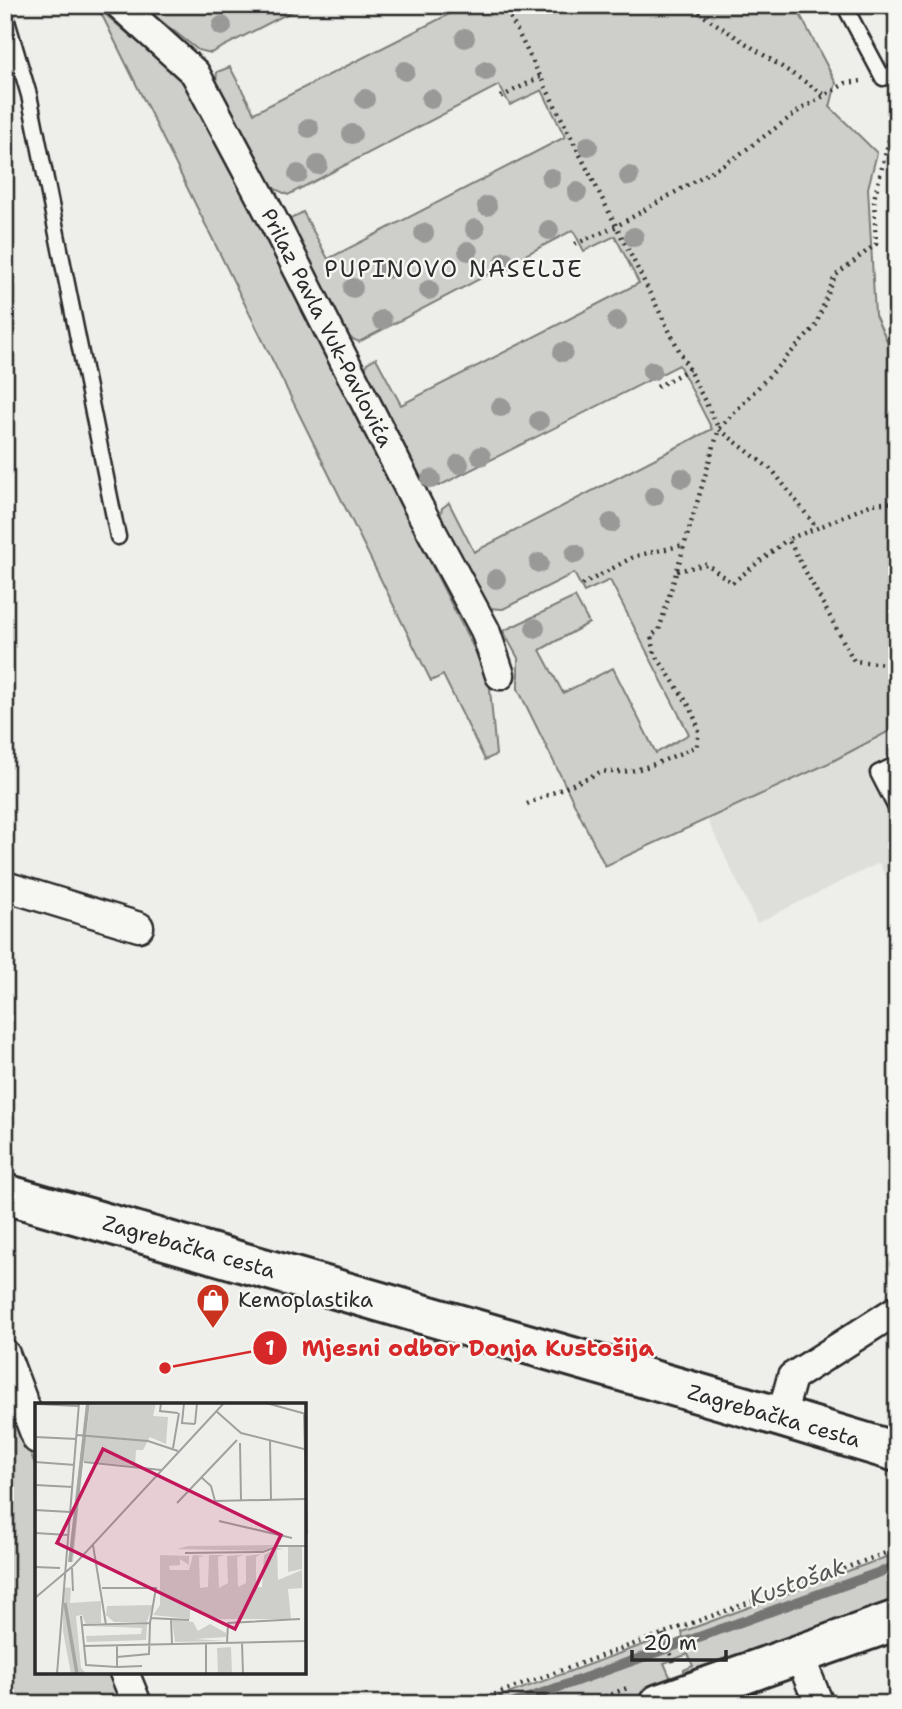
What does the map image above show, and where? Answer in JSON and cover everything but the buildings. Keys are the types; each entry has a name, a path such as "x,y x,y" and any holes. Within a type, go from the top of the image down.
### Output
{"street":[{"name":"Prilaz Pavla Vuk-Pavlovića","path":"120,5 195,73 270,214 419,508 485,630 500,676"},
{"path":"5,886 139,927"},
{"name":"Zagrebačka cesta","path":"5,1194 897,1452"},
{"path":"781,1417 792,1377 897,1310"},
{"path":"5,1354 35,1434"},
{"path":"659,1704 897,1620"},
{"path":"799,1655 819,1704"},
{"path":"125,1674 137,1704"}],"lane":[{"path":"844,5 890,75"},
{"path":"5,14 29,95 118,537"},
{"path":"897,764 878,773 897,810"}],"path":[{"path":"504,5 719,429 773,471 817,528"},
{"path":"687,5 825,95"},
{"path":"575,244 615,227 736,157 800,110 846,83 890,75"},
{"path":"501,97 540,77"},
{"path":"527,804 603,771 637,771 697,746 699,729 690,707 655,654 651,636 659,630 719,429 815,327 835,276 876,244 874,199 889,141 897,129"},
{"path":"657,387 689,369"},
{"path":"677,571 707,564 732,583 788,538 872,503 897,502"},
{"path":"788,538 854,661 897,665"},
{"path":"582,585 635,556 684,545"},
{"path":"468,1704 897,1549"},
{"path":"663,1634 676,1666"}],"shaded area":[{"path":"141,5 304,5 211,53 198,50"},
{"path":"467,5 795,5 836,83 830,107 877,153 868,188 875,315 897,362 897,727 829,763 605,866 518,689 518,658 503,631 575,597 589,623 540,650 563,693 613,668 656,753 689,734 610,580 584,592 574,573 503,609 487,608 440,517 442,508 449,503 474,552 712,429 679,365 439,486 422,483 364,374 367,363 376,358 401,405 639,283 615,236 584,251 573,230 359,342 346,336 289,228 291,219 303,212 328,259 565,137 542,90 510,105 499,85 288,195 273,188 216,82 217,72 230,67 254,113"},
{"path":"99,9 187,84 489,678 496,755 485,760 443,675 431,681"},
{"path":"897,727 897,897 879,863 757,923 707,819 829,763"},
{"path":"8,1392 35,1465 35,1674 116,1674 127,1704 5,1704 5,1393"},
{"path":"897,1553 897,1604 691,1677 684,1673 684,1670 693,1666 688,1654 664,1663 671,1679 670,1686 623,1704 480,1704 656,1640 660,1647 683,1638 682,1632"}],"waterway":[{"name":"Kustošak","path":"512,1704 897,1566"}],"place":[{"name":"Kemoplastika","path":"213,1330"},
{"name":"Mjesni odbor Donja Kustošija","path":"165,1368"}],"district":[{"name":"PUPINOVO NASELJE","path":"454,269"}]}
